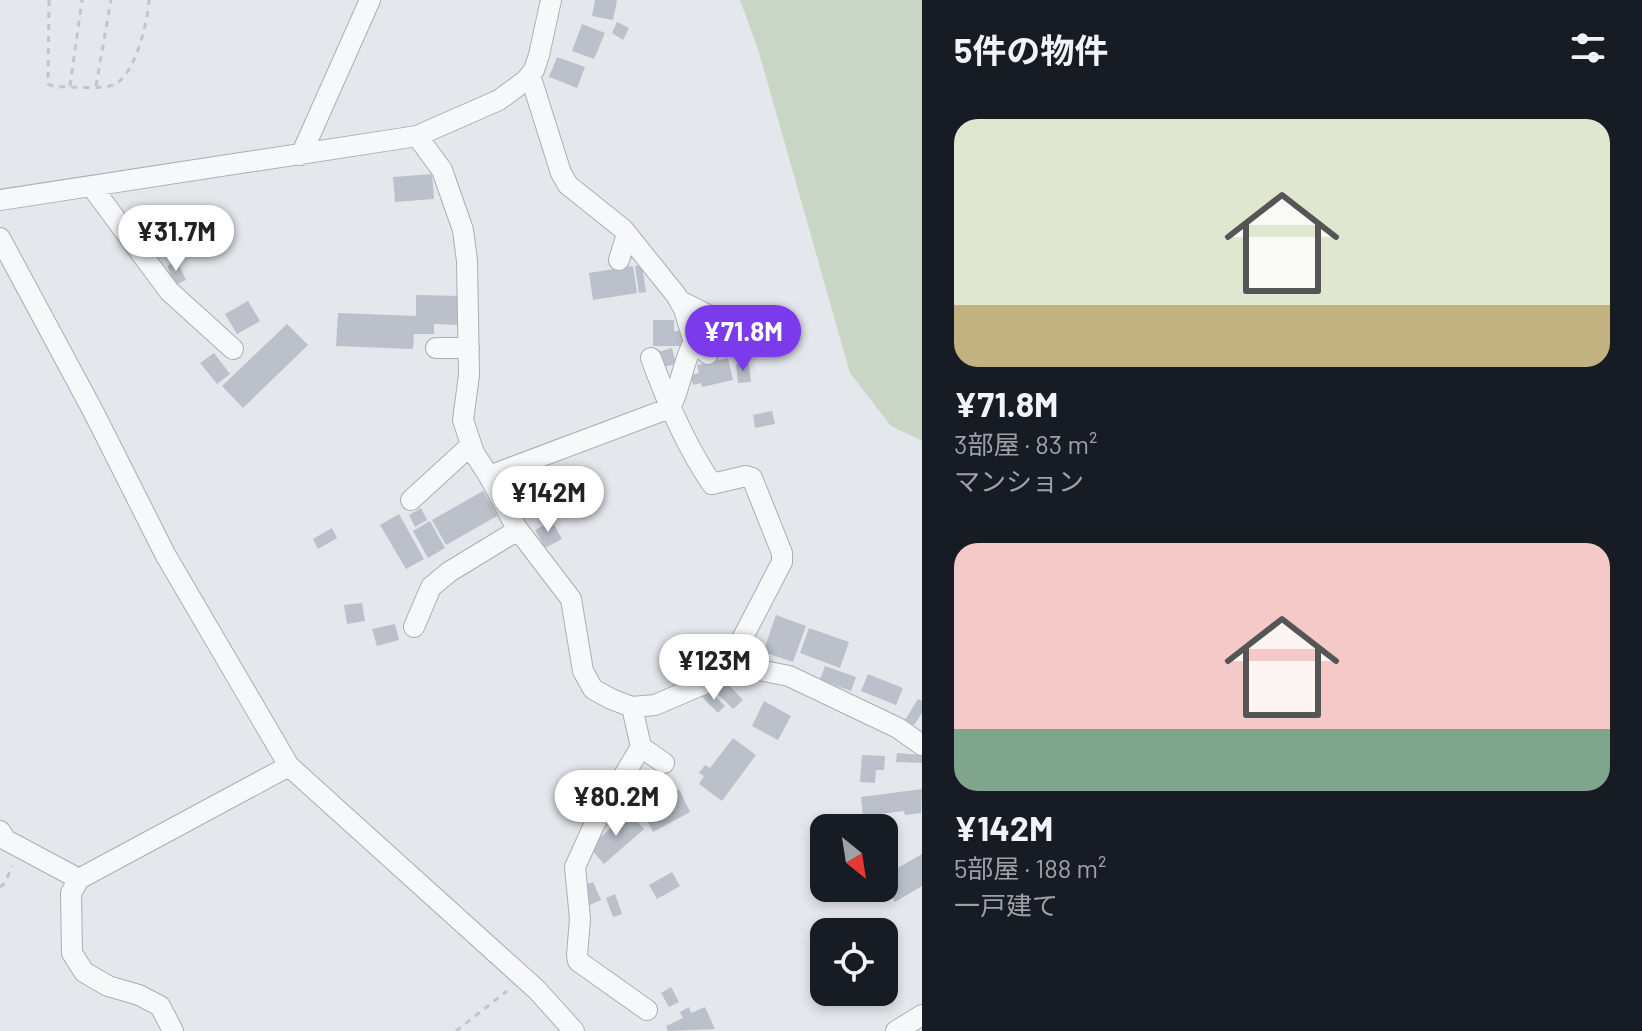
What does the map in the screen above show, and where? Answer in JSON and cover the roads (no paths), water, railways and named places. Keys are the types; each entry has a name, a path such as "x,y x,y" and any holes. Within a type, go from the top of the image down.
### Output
{"street":[{"path":"301,155 370,0"},
{"path":"0,200 417,136 499,100 530,75 539,55 551,0"},
{"path":"489,476 670,408 686,356 701,348 680,301 627,234 568,185 561,173 530,75"},
{"path":"417,136 442,170 463,230 467,261 469,348 463,420 471,445 518,530 571,599 583,671 593,689 632,707 655,705 675,698 704,684 729,664 782,562 782,553 756,483 746,476 712,484 670,408 651,358"},
{"path":"92,187 169,291 233,349"},
{"path":"619,260 627,234"},
{"path":"0,238 165,554 289,766 556,1008 574,1031"},
{"path":"680,301 720,321 741,341"},
{"path":"436,348 469,348"},
{"path":"411,500 471,445"},
{"path":"414,627 431,587 449,572 518,530"},
{"path":"729,664 789,676 898,728 922,745"},
{"path":"632,707 641,747 664,763"},
{"path":"641,747 589,835 575,867 574,879 580,919 578,961 647,1010"},
{"path":"173,1031 160,1006 139,995 108,986 84,972 72,953 71,893 79,879 289,766"},
{"path":"0,831 6,840 19,848 79,879"},
{"path":"896,1031 922,1015"}]}
